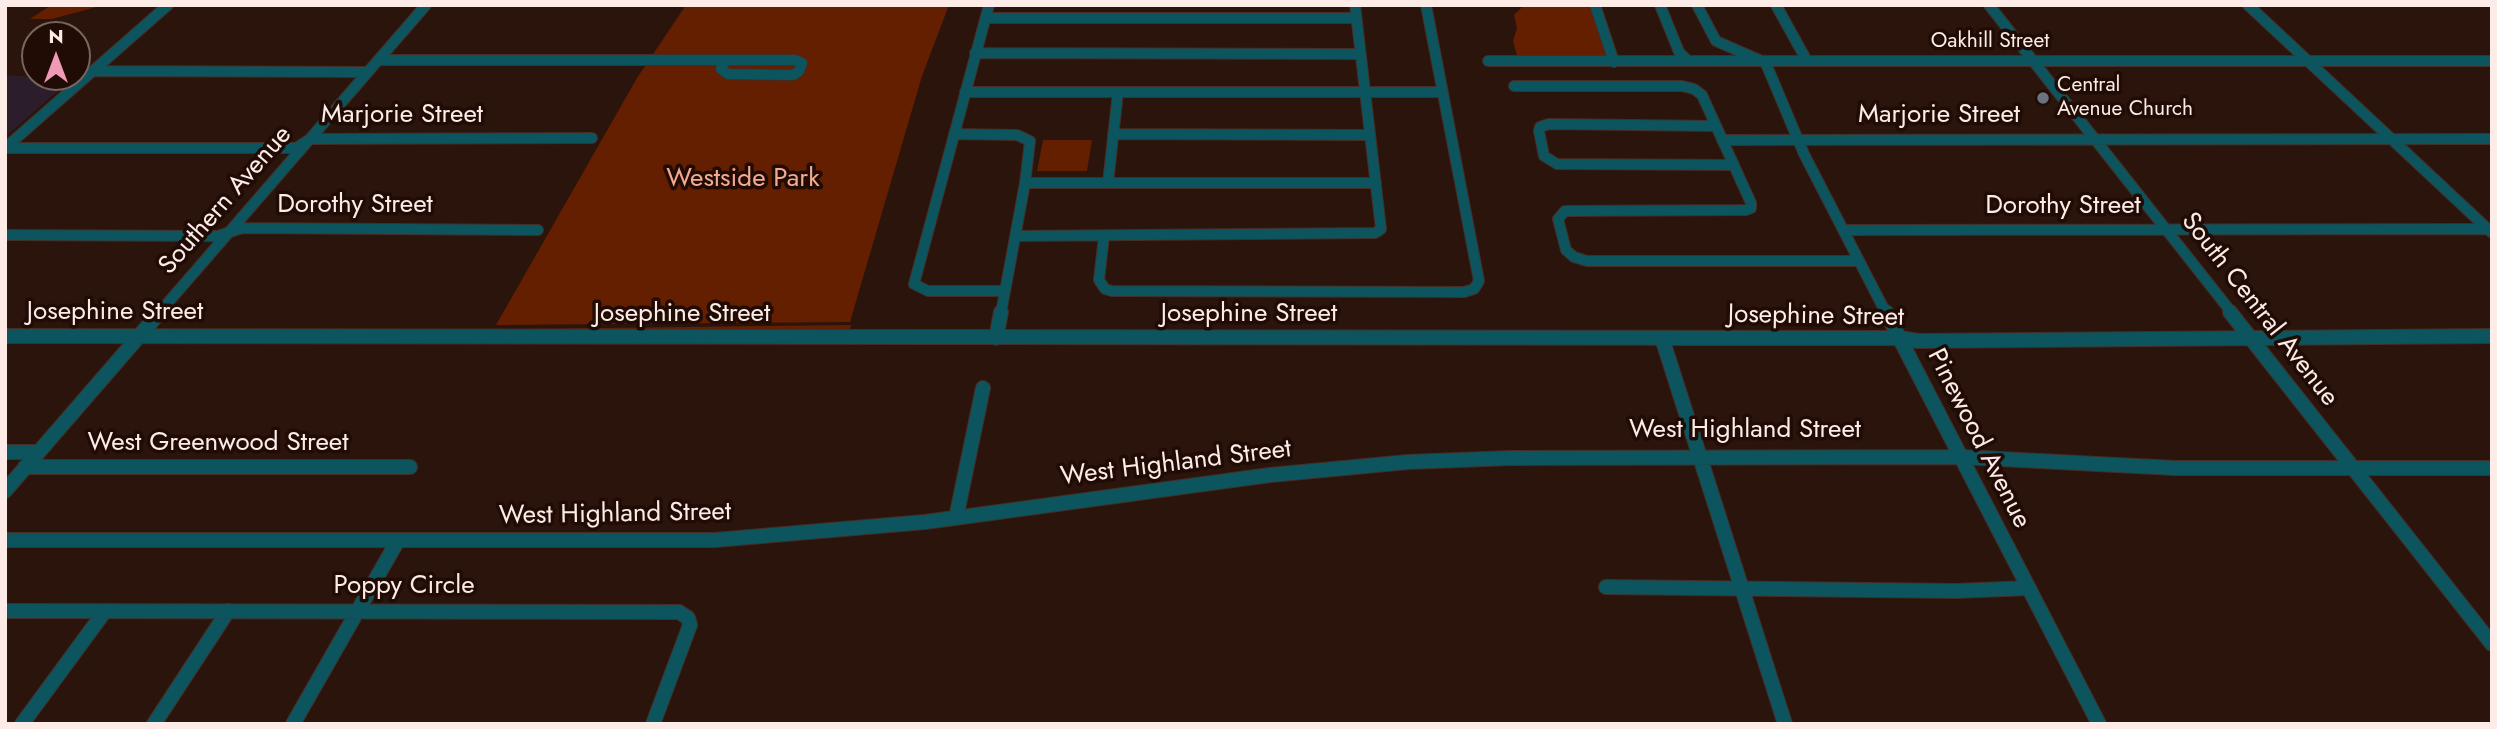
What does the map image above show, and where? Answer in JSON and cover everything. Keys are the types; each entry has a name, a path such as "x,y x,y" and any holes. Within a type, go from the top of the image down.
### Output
{"street":[{"path":"5,148 168,5"},
{"name":"Southern Avenue","path":"5,491 426,5"},
{"path":"989,5 914,284 928,291 1004,291"},
{"path":"1015,236 1367,236 1378,231 1382,224 1355,5"},
{"path":"1104,236 1099,280 1105,289 1112,291 1451,292 1470,291 1476,287 1479,281 1426,5"},
{"path":"1595,5 1614,62"},
{"path":"1660,5 1679,52 1688,61"},
{"path":"1697,5 1713,38 1764,62"},
{"path":"1776,5 1807,61"},
{"name":"South Central Avenue","path":"1989,5 2492,644"},
{"path":"2248,5 2491,231"},
{"path":"986,18 1356,18"},
{"path":"975,53 1360,54"},
{"path":"378,60 795,60 802,62 799,71 793,75 728,75 721,69 724,61"},
{"name":"Oakhill Street","path":"1488,61 2492,61"},
{"name":"Pinewood Avenue","path":"1764,62 1797,139 2099,724"},
{"path":"93,71 368,72"},
{"path":"1514,86 1682,86 1700,92 1751,208 1573,210 1560,214 1558,219 1569,254 1587,261 1859,261"},
{"path":"965,92 1442,92"},
{"path":"1108,183 1118,92"},
{"path":"1715,126 1549,124 1540,127 1539,131 1544,156 1557,164 1734,166"},
{"path":"1113,134 1370,135"},
{"path":"954,135 1017,135 1030,141 1025,183 996,338"},
{"name":"Marjorie Street","path":"5,148 296,148 310,139 592,138"},
{"name":"Marjorie Street","path":"1722,139 2492,139"},
{"path":"1025,183 1376,183"},
{"name":"Dorothy Street","path":"5,235 218,236 242,229 538,230"},
{"name":"Dorothy Street","path":"1844,230 2491,231"},
{"name":"Josephine Street","path":"5,336 1900,338 1918,341 2492,336"},
{"path":"1662,338 1785,724"},
{"path":"956,518 983,388"},
{"path":"5,452 38,452"},
{"name":"West Highland Street","path":"5,540 715,540 824,533 1257,477 1408,462 1599,456 1962,457 2126,467 2355,468"},
{"name":"West Greenwood Street","path":"26,467 410,467"},
{"path":"2355,468 2492,468"},
{"path":"293,724 397,542"},
{"path":"1606,587 1956,591 2029,588"},
{"name":"Poppy Circle","path":"5,611 673,611 685,614 690,625 653,724"},
{"path":"22,724 105,611"},
{"path":"153,724 228,611"}],"shaded area":[{"path":"5,75 21,76 21,91 58,91 5,137"}],"green space":[{"path":"51,5 104,5 52,19 30,19"},
{"name":"Westside Park","path":"686,5 949,5 922,76 850,322 496,325 637,78"},
{"path":"1524,5 1590,5 1609,59 1518,59 1513,41 1517,28 1514,15"},
{"path":"1043,140 1092,140 1087,171 1037,171"},
{"path":"851,325 849,333 518,332 520,329"}],"place":[{"name":"Central Avenue Church","path":"2043,98"}]}
